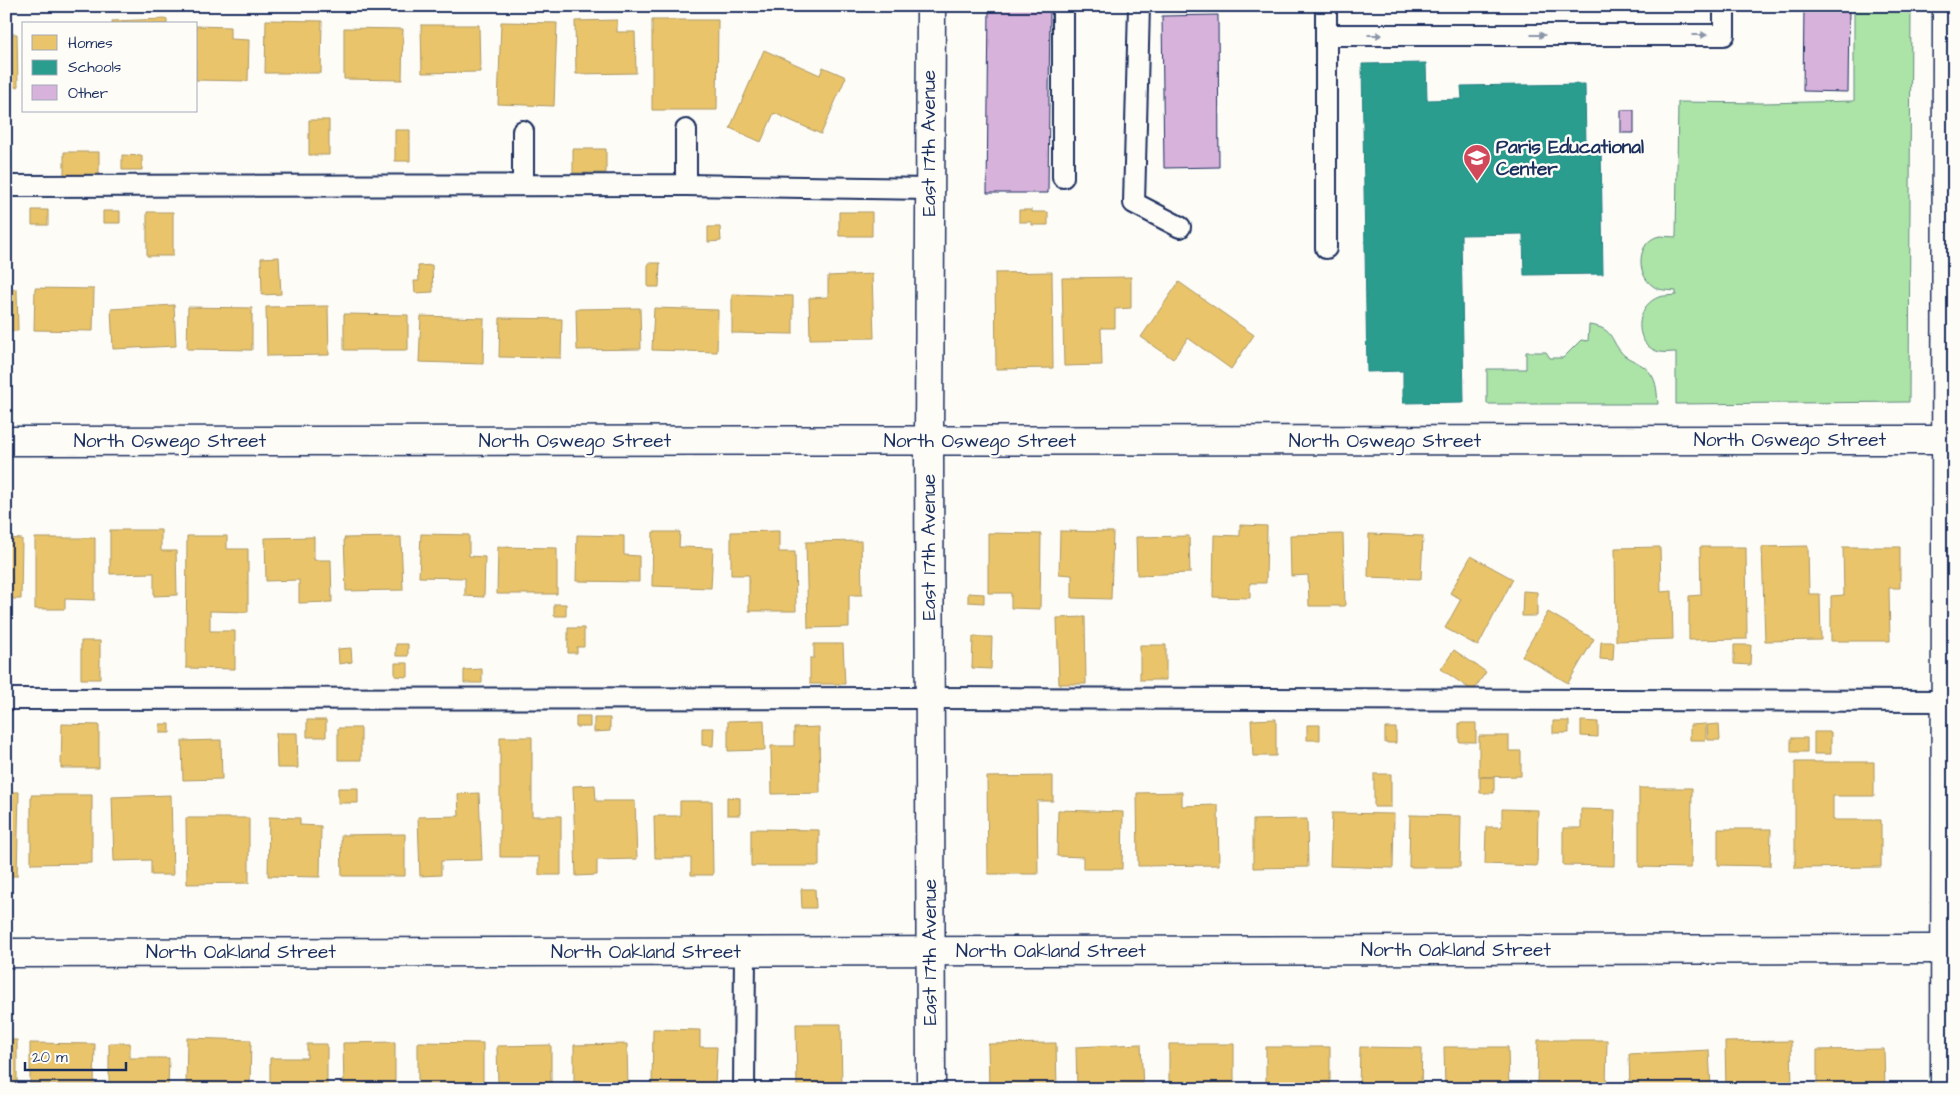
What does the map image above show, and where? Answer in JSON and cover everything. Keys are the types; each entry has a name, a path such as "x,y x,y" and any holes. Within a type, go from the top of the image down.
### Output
{"street":[{"name":"East 17th Avenue","path":"930,6 931,1089"},
{"path":"1945,1089 1945,949 1949,774 1945,701 1949,668 1950,260 1950,36 1946,6"},
{"name":"North Oswego Street","path":"6,441 1949,440"},
{"name":"North Oakland Street","path":"6,953 1945,949"}],"lane":[{"path":"1063,6 1063,177"},
{"path":"1139,6 1134,203 1180,227"},
{"path":"1326,6 1326,248"},
{"path":"1326,35 1724,35 1724,6"},
{"path":"686,130 686,185"},
{"path":"523,131 523,185"},
{"path":"6,186 686,185 929,189"},
{"path":"6,699 930,698 1945,701"},
{"path":"744,1089 745,952"}],"green space":[{"path":"1854,6 1911,6 1909,402 1676,404 1676,352 1662,352 1652,349 1642,337 1640,320 1647,305 1653,300 1658,297 1676,295 1676,291 1658,289 1647,281 1643,274 1641,258 1643,250 1652,239 1660,236 1676,237 1678,102 1854,101"},
{"path":"1589,325 1608,332 1625,356 1642,365 1648,371 1656,384 1658,404 1487,404 1487,369 1526,369 1526,352 1546,352 1550,358 1563,358 1581,340 1588,341"}],"building: Homes":[{"path":"167,19 167,22 112,21"},
{"path":"266,20 322,21 321,73 265,73"},
{"path":"617,20 617,32 635,32 636,73 576,74 575,21"},
{"path":"652,20 718,20 717,110 652,110"},
{"path":"501,22 557,23 554,106 498,104"},
{"path":"421,25 479,25 480,72 422,73"},
{"path":"198,26 230,27 230,39 249,40 248,81 198,80"},
{"path":"344,28 403,29 402,80 344,79"},
{"path":"6,34 17,34 18,87 6,87"},
{"path":"764,50 820,75 823,67 846,77 821,134 774,113 761,142 730,128"},
{"path":"309,120 329,120 329,155 309,155"},
{"path":"395,130 410,130 410,161 395,161"},
{"path":"573,149 606,149 606,173 573,173"},
{"path":"64,152 99,152 99,176 64,175"},
{"path":"122,155 142,156 142,170 122,170"},
{"path":"32,210 48,210 48,225 32,225"},
{"path":"1019,210 1048,212 1048,225 1032,225 1032,222 1019,222"},
{"path":"103,211 120,211 120,223 103,223"},
{"path":"147,212 173,212 173,256 147,256"},
{"path":"839,212 872,212 872,236 839,236"},
{"path":"708,227 720,227 721,241 708,242"},
{"path":"279,257 281,294 262,295 261,258"},
{"path":"648,263 660,263 659,287 648,287"},
{"path":"432,265 433,292 415,293 414,281 419,281 418,266"},
{"path":"1052,272 1053,368 996,369 995,273"},
{"path":"872,274 874,338 810,339 809,298 828,297 828,276"},
{"path":"1131,277 1131,308 1115,309 1115,328 1101,328 1102,365 1064,366 1062,278"},
{"path":"1179,282 1254,335 1231,369 1188,338 1173,359 1141,337"},
{"path":"35,288 94,289 93,331 34,330"},
{"path":"6,289 17,289 18,331 6,331"},
{"path":"732,294 793,296 793,334 732,333"},
{"path":"174,305 176,346 113,349 111,309"},
{"path":"328,306 329,355 267,356 266,307"},
{"path":"188,307 252,308 252,350 187,349"},
{"path":"640,308 641,349 577,350 576,309"},
{"path":"654,308 718,310 717,352 652,350"},
{"path":"344,314 408,315 408,350 344,350"},
{"path":"421,316 484,318 483,364 419,362"},
{"path":"500,318 562,319 561,358 499,357"},
{"path":"1240,525 1267,526 1266,583 1250,583 1250,598 1213,597 1214,535 1240,536"},
{"path":"110,530 161,530 161,551 176,551 177,595 154,596 154,573 110,574"},
{"path":"779,531 779,552 795,552 796,611 749,611 749,575 731,575 731,532"},
{"path":"1060,531 1113,532 1111,599 1072,598 1072,575 1059,574"},
{"path":"653,532 680,532 679,547 713,548 711,588 652,586"},
{"path":"988,533 1041,534 1040,609 1011,608 1011,593 988,593"},
{"path":"421,534 469,535 469,556 485,557 484,597 465,596 465,578 419,577"},
{"path":"1343,534 1345,606 1309,606 1308,575 1291,576 1290,535"},
{"path":"1369,534 1423,536 1421,579 1368,577"},
{"path":"577,535 624,536 624,555 639,556 639,582 576,581"},
{"path":"187,536 227,536 227,549 248,549 248,612 210,611 210,631 235,631 235,669 186,668"},
{"path":"1189,536 1190,573 1137,575 1136,537"},
{"path":"314,537 314,560 331,560 332,602 299,603 299,580 266,581 265,538"},
{"path":"401,537 403,590 346,591 344,538"},
{"path":"6,538 22,539 21,599 6,599"},
{"path":"35,538 95,538 95,600 65,599 65,609 35,609"},
{"path":"861,541 862,595 849,595 849,627 808,628 806,542"},
{"path":"1808,546 1809,594 1820,594 1821,640 1765,641 1762,547"},
{"path":"498,547 557,548 557,594 497,594"},
{"path":"1660,547 1661,592 1672,591 1673,639 1616,641 1615,548"},
{"path":"1700,547 1746,547 1747,639 1689,640 1689,596 1701,595"},
{"path":"1843,547 1900,547 1900,588 1889,588 1890,641 1831,641 1831,596 1844,595"},
{"path":"1471,556 1513,579 1478,646 1445,628 1461,599 1450,593"},
{"path":"1523,591 1537,592 1537,616 1522,616"},
{"path":"968,593 984,594 984,603 968,602"},
{"path":"554,604 566,604 566,616 554,616"},
{"path":"1548,612 1594,639 1568,683 1522,656"},
{"path":"1085,617 1086,684 1059,684 1057,618"},
{"path":"568,628 584,628 584,647 577,647 577,653 568,653"},
{"path":"973,637 992,637 991,669 972,668"},
{"path":"81,641 100,641 100,679 81,679"},
{"path":"1601,642 1614,642 1613,660 1600,659"},
{"path":"396,644 408,644 408,656 396,656"},
{"path":"814,644 843,644 845,684 810,684 810,658 814,658"},
{"path":"1140,645 1166,645 1166,680 1140,680"},
{"path":"1734,645 1751,645 1750,665 1734,664"},
{"path":"351,648 352,662 339,664 338,649"},
{"path":"6,650 10,650 12,687 6,688"},
{"path":"1454,650 1486,672 1473,691 1441,669"},
{"path":"395,663 408,663 408,677 395,676"},
{"path":"482,669 482,683 464,683 464,670"},
{"path":"576,716 590,716 590,727 576,727"},
{"path":"594,718 610,718 610,731 594,732"},
{"path":"1276,719 1276,756 1253,756 1251,720"},
{"path":"307,720 326,720 326,737 307,737"},
{"path":"764,720 765,750 728,751 728,721"},
{"path":"1553,721 1569,721 1569,733 1553,733"},
{"path":"1581,721 1598,722 1598,737 1581,736"},
{"path":"1459,723 1476,723 1476,742 1459,742"},
{"path":"62,724 99,725 99,768 61,768"},
{"path":"160,724 170,724 170,733 160,733"},
{"path":"1706,724 1706,740 1690,740 1690,725"},
{"path":"1719,724 1720,740 1708,740 1707,725"},
{"path":"1307,725 1320,725 1320,740 1307,740"},
{"path":"819,727 820,793 772,794 771,746 794,746 794,728"},
{"path":"338,728 361,728 361,760 338,760"},
{"path":"702,728 714,728 713,746 702,745"},
{"path":"1385,728 1396,728 1396,743 1385,743"},
{"path":"1814,732 1831,732 1831,754 1814,754"},
{"path":"276,733 297,733 298,768 277,768"},
{"path":"1479,736 1509,736 1509,751 1521,751 1521,776 1479,777"},
{"path":"500,737 532,737 532,816 561,816 561,875 539,875 539,857 500,857"},
{"path":"1791,738 1807,738 1807,752 1791,752"},
{"path":"221,740 222,779 183,780 182,741"},
{"path":"1795,762 1874,762 1874,796 1833,796 1833,820 1881,820 1881,867 1795,868"},
{"path":"1374,774 1391,774 1391,807 1374,807"},
{"path":"1053,776 1053,801 1037,801 1038,874 988,874 987,777"},
{"path":"1480,777 1494,777 1494,793 1480,793"},
{"path":"595,785 596,801 635,801 637,859 597,860 597,875 576,876 573,786"},
{"path":"338,788 358,788 358,803 338,803"},
{"path":"1639,788 1692,788 1691,868 1639,867"},
{"path":"6,792 19,792 17,876 6,876"},
{"path":"1182,792 1182,806 1218,805 1219,865 1138,866 1137,793"},
{"path":"479,793 482,860 441,861 441,875 420,876 418,817 459,816 458,794"},
{"path":"31,795 92,795 92,863 31,864"},
{"path":"171,795 173,875 151,875 151,860 114,861 112,797"},
{"path":"727,797 740,798 740,815 727,815"},
{"path":"680,801 712,801 713,875 691,875 691,858 655,858 654,816 680,816"},
{"path":"1502,809 1538,810 1537,866 1485,864 1486,827 1502,827"},
{"path":"1581,809 1615,810 1614,866 1563,865 1563,828 1581,828"},
{"path":"1058,810 1123,812 1122,869 1083,869 1083,857 1057,856"},
{"path":"1332,813 1394,814 1393,868 1330,866"},
{"path":"1410,815 1461,816 1460,867 1409,867"},
{"path":"269,817 300,818 300,825 321,826 320,877 268,876"},
{"path":"186,818 249,818 249,883 187,884"},
{"path":"1307,819 1308,867 1253,868 1253,820"},
{"path":"751,829 819,830 819,866 751,866"},
{"path":"1718,829 1771,829 1770,866 1718,865"},
{"path":"405,834 405,876 342,876 341,835"},
{"path":"801,889 815,889 816,908 802,908"},
{"path":"796,1024 841,1024 842,1089 797,1089"},
{"path":"653,1029 700,1030 700,1047 717,1047 715,1086 652,1085"},
{"path":"187,1038 251,1040 250,1085 186,1084"},
{"path":"6,1040 17,1040 17,1089 6,1089"},
{"path":"1538,1040 1607,1040 1606,1089 1537,1087"},
{"path":"1791,1041 1792,1089 1726,1089 1725,1042"},
{"path":"395,1042 395,1089 344,1089 343,1043"},
{"path":"418,1042 483,1043 483,1085 418,1084"},
{"path":"30,1043 95,1044 94,1085 30,1084"},
{"path":"109,1043 130,1043 130,1058 169,1058 168,1089 109,1089"},
{"path":"1056,1043 1057,1089 989,1089 988,1044"},
{"path":"307,1044 327,1044 327,1089 270,1089 270,1058 307,1058"},
{"path":"627,1044 628,1089 574,1089 574,1045"},
{"path":"1141,1044 1143,1089 1077,1088 1076,1047"},
{"path":"1169,1044 1234,1044 1234,1088 1169,1089"},
{"path":"551,1045 551,1089 532,1089 532,1084 498,1084 497,1046"},
{"path":"1266,1047 1330,1047 1330,1089 1266,1089"},
{"path":"1360,1047 1422,1048 1421,1089 1359,1089"},
{"path":"1444,1047 1508,1047 1509,1089 1445,1089"},
{"path":"1884,1049 1885,1089 1817,1089 1817,1050"},
{"path":"1709,1050 1711,1089 1630,1089 1629,1054"}],"building: Schools":[{"path":"1426,63 1427,100 1462,99 1461,86 1585,84 1586,148 1601,148 1603,274 1524,275 1523,234 1461,235 1464,402 1403,403 1403,371 1367,372 1362,64"}],"building: Other":[{"path":"989,6 1050,6 1048,193 987,193"},
{"path":"1804,6 1849,6 1848,92 1803,91"},
{"path":"1218,15 1219,167 1164,168 1162,16"},
{"path":"1621,110 1634,110 1634,133 1621,133"}],"place":[{"name":"Paris Educational Center","path":"1477,182"}]}
